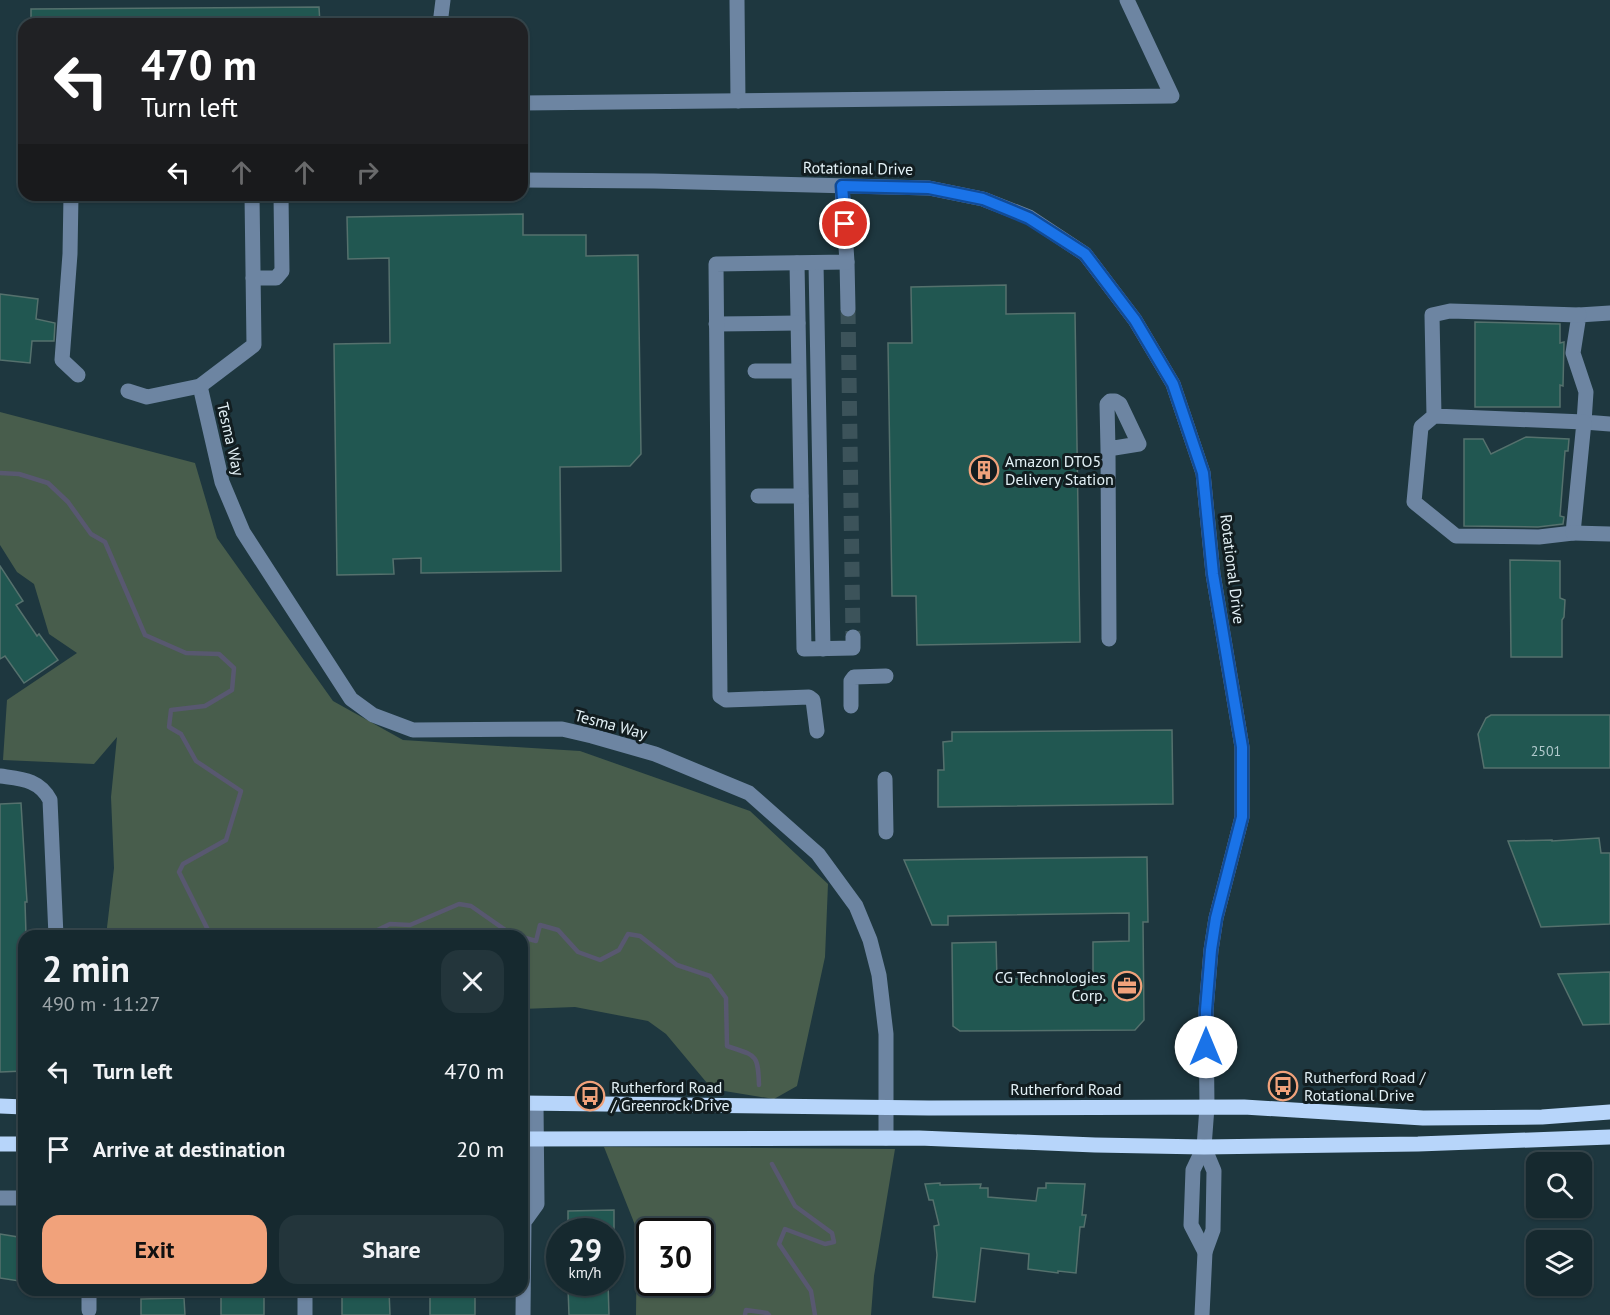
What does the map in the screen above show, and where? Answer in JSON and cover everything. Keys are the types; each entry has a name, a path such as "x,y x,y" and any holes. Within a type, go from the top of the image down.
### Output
{"main road":[{"name":"Rutherford Road","path":"529,1104 1244,1107 1423,1118 1542,1117 1610,1112"},
{"path":"0,1106 18,1107"},
{"path":"529,1139 886,1138 1204,1147 1418,1144 1610,1137"},
{"path":"0,1144 18,1144"}],"street":[{"path":"441,18 443,0"},
{"path":"737,0 738,100"},
{"path":"528,103 1172,96 1127,0"},
{"name":"Rotational Drive","path":"528,180 929,188 983,199 1029,218 1085,254 1135,320 1173,384 1203,473 1213,574 1242,747 1242,817 1216,918 1211,950 1206,1010 1207,1107 1204,1147"},
{"path":"842,186 848,309"},
{"path":"71,201 70,254 62,360 78,375"},
{"path":"128,391 147,397 200,386 254,345 252,201"},
{"path":"253,278 276,278 282,271 281,201"},
{"path":"816,262 823,649"},
{"path":"817,731 813,700 809,697 726,699 720,696 716,264 847,262"},
{"path":"797,263 804,649 853,648 853,637"},
{"path":"1434,416 1432,315 1450,311 1579,315 1610,313"},
{"path":"1573,533 1586,392 1574,353 1579,315"},
{"path":"716,324 798,323"},
{"path":"755,371 798,371"},
{"name":"Tesma Way","path":"200,386 222,482 243,532 351,699 373,715 413,730 562,729 655,754 749,793 818,854 856,906 870,940 879,975 886,1034 886,1138"},
{"path":"1108,449 1139,444 1120,404 1115,401 1107,404 1109,639"},
{"path":"1610,424 1434,416 1421,428 1414,502 1456,536 1539,537 1573,533 1610,534"},
{"path":"758,496 801,496"},
{"path":"851,706 851,681 854,677 886,676"},
{"path":"0,776 36,784 45,791 50,800 56,930"},
{"path":"885,779 886,832"},
{"path":"528,1215 537,1204 529,1139 529,1104"},
{"path":"1204,1147 1192,1170 1191,1225 1205,1252"},
{"path":"1202,1315 1205,1252 1213,1230 1214,1171 1204,1147"},
{"path":"0,1198 18,1198"},
{"path":"89,1296 89,1310"},
{"path":"304,1296 305,1315"},
{"path":"523,1296 523,1315"}],"green space":[{"path":"0,412 195,463 217,538 333,701 403,740 580,751 750,811 828,884 825,957 797,1086 774,1099 712,1089 666,1034 648,1021 575,1007 528,1009 528,930 107,930 114,868 111,797 117,737 94,764 3,760 7,700 77,653 49,634 34,584 17,572 0,545"},
{"path":"604,1147 895,1149 874,1276 871,1315 636,1315 636,1296 714,1296 714,1218 636,1218 636,1227"}],"building":[{"path":"319,7 320,18 31,18 31,9"},
{"path":"523,214 523,235 586,235 586,256 638,255 641,454 630,466 560,467 561,571 421,573 421,558 393,559 394,574 337,575 334,344 390,343 389,258 348,259 347,217"},
{"name":"Amazon DTO5 Delivery Station","path":"1006,285 1006,314 1075,313 1080,642 917,645 916,596 892,596 888,343 912,343 911,287"},
{"path":"0,294 38,299 36,319 55,323 54,341 32,341 30,363 0,360"},
{"path":"1475,322 1560,324 1560,343 1564,342 1560,407 1475,407"},
{"path":"1526,437 1569,439 1568,451 1565,451 1560,516 1564,517 1563,524 1538,527 1464,526 1464,439 1483,439 1491,454"},
{"path":"1510,560 1560,561 1560,598 1565,600 1562,620 1562,657 1511,657"},
{"path":"0,566 23,601 16,605 37,636 39,634 58,660 24,683 5,656 0,659"},
{"path":"1491,715 1610,715 1610,768 1484,768 1478,734 1486,718"},
{"path":"1172,730 1173,804 938,807 938,770 944,770 943,742 952,741 952,732"},
{"path":"21,803 27,902 25,902 26,930 18,930 18,1071 0,1072 0,804"},
{"path":"1599,838 1601,853 1610,853 1610,924 1541,927 1508,841"},
{"path":"1147,857 1148,922 1143,922 1144,1020 1135,1030 960,1031 953,1026 952,943 996,942 997,979 1093,978 1093,942 1129,941 1129,913 948,916 948,925 932,925 904,860"},
{"path":"1610,972 1610,1024 1583,1025 1558,974"},
{"path":"940,1183 940,1185 981,1184 980,1188 988,1188 988,1197 1036,1201 1038,1188 1046,1188 1046,1183 1085,1184 1082,1215 1086,1215 1084,1227 1080,1227 1076,1273 1028,1269 1029,1254 981,1248 975,1302 933,1297 937,1255 934,1226 939,1225 933,1200 929,1200 925,1184"},
{"path":"614,1210 614,1218 568,1218 568,1211"},
{"path":"0,1234 18,1237 18,1281 0,1278"},
{"path":"264,1296 264,1315 221,1315 221,1297"},
{"path":"342,1296 389,1296 390,1315 342,1315"},
{"path":"430,1296 475,1296 475,1315 430,1315"},
{"path":"568,1296 608,1296 609,1315 569,1315"},
{"path":"184,1298 185,1315 141,1315 141,1299"}],"waterway":[{"path":"0,473 19,474 48,483 68,502 91,534 105,542 145,635 186,653 219,654 234,668 232,690 205,706 171,710 169,727 181,734 196,761 241,791 226,840 183,864 179,872 208,930"},
{"path":"378,930 390,924 410,925 459,904 471,906 505,930"},
{"path":"528,939 536,941 540,925 558,930 578,952 600,960 619,950 628,934 640,936 677,965 710,976 726,998 727,1046 754,1057 758,1067 759,1085"},
{"path":"772,1164 795,1206 832,1233 834,1242 825,1244 785,1229 779,1244 811,1291 815,1315"},
{"path":"745,1315 746,1310 769,1315"}],"tunnel":[{"path":"848,309 853,637"}],"place":[{"name":"Amazon DTO5 Delivery Station","path":"984,470"},
{"name":"CG Technologies Corp.","path":"1127,986"},
{"name":"Rutherford Road / Rotational Drive","path":"1283,1086"},
{"name":"Rutherford Road / Greenrock Drive","path":"590,1096"}],"route":[{"path":"845,224 842,186 929,188 983,199 1029,218 1085,254 1135,320 1173,384 1203,473 1213,574 1242,747 1242,817 1216,918 1206,1010 1206,1047"}]}
